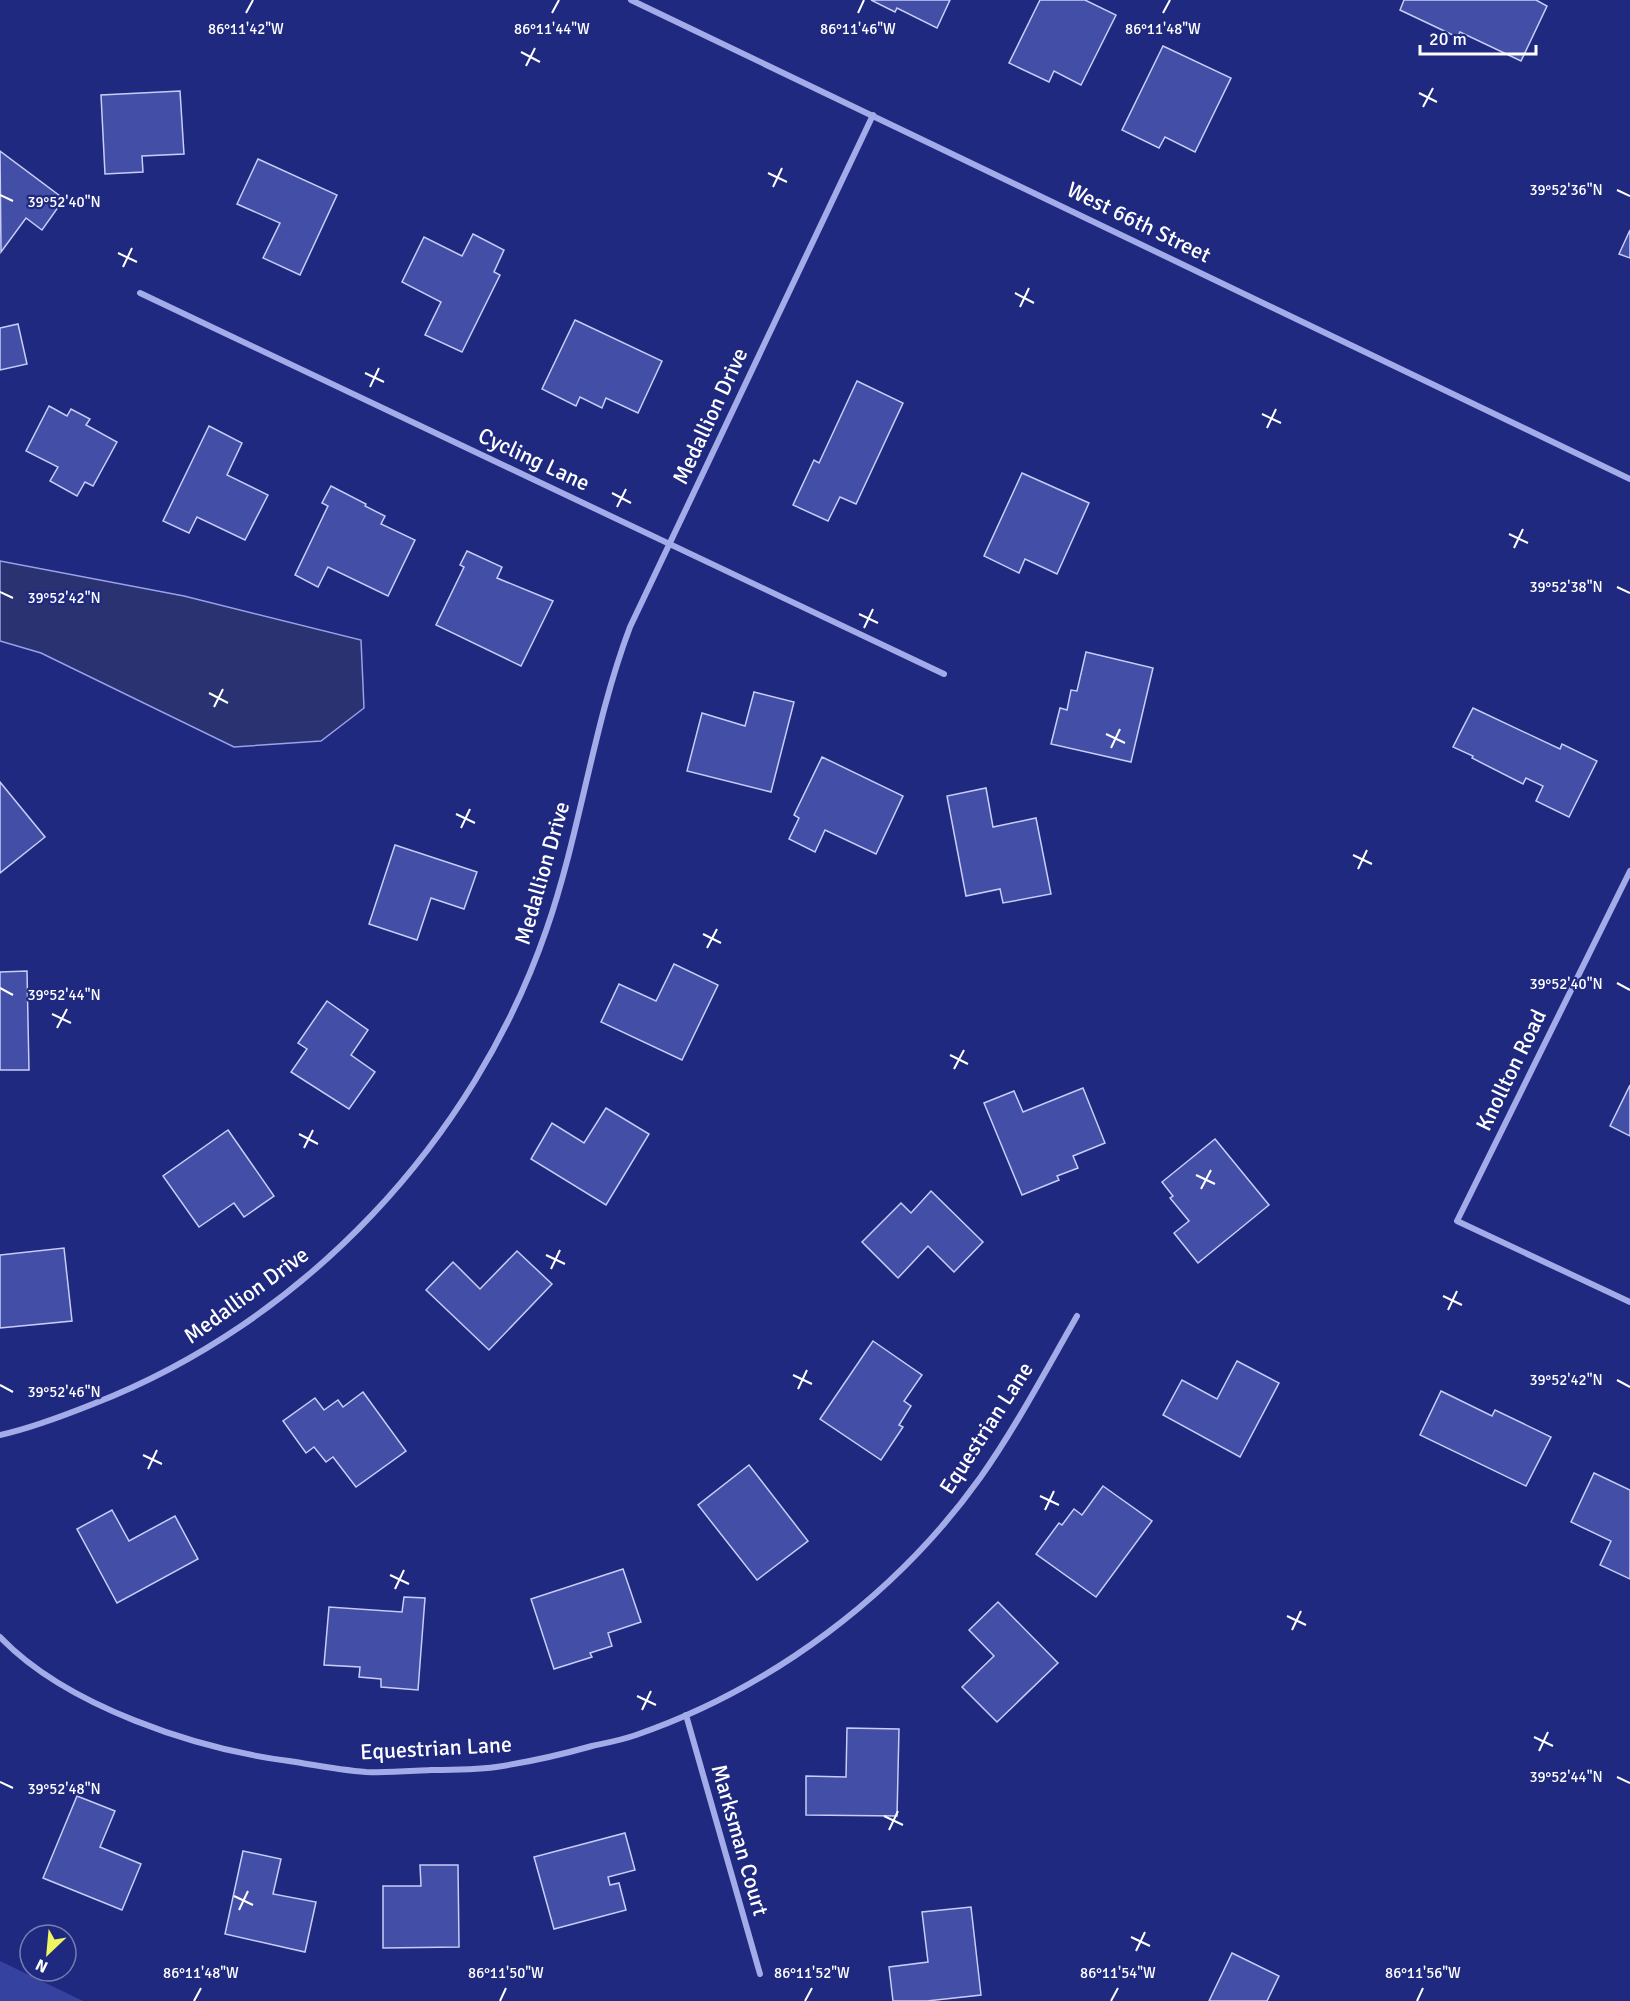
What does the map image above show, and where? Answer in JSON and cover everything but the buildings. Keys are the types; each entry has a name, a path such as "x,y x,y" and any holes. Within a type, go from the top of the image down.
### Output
{"street":[{"name":"West 66th Street","path":"631,0 1630,479"},
{"name":"Medallion Drive","path":"0,1435 27,1429 127,1391 205,1349 250,1320 307,1277 359,1228 396,1189 450,1119 489,1058 535,961 563,878 612,680 630,627 873,115"},
{"name":"Cycling Lane","path":"140,293 944,674"},
{"name":"Knollton Road","path":"1630,871 1457,1221 1630,1302"},
{"name":"Equestrian Lane","path":"0,1637 23,1658 73,1690 154,1728 258,1757 366,1772 494,1768 565,1755 635,1735 686,1715 735,1691 813,1643 871,1597 922,1549 980,1477 1010,1431 1077,1316"},
{"name":"Marksman Court","path":"686,1715 760,1974"}],"shaded area":[{"path":"0,561 184,596 361,640 364,708 321,741 234,747 41,653 0,641"},
{"path":"0,1961 18,1970 18,1983 46,1983 83,2001 0,2001"}]}
